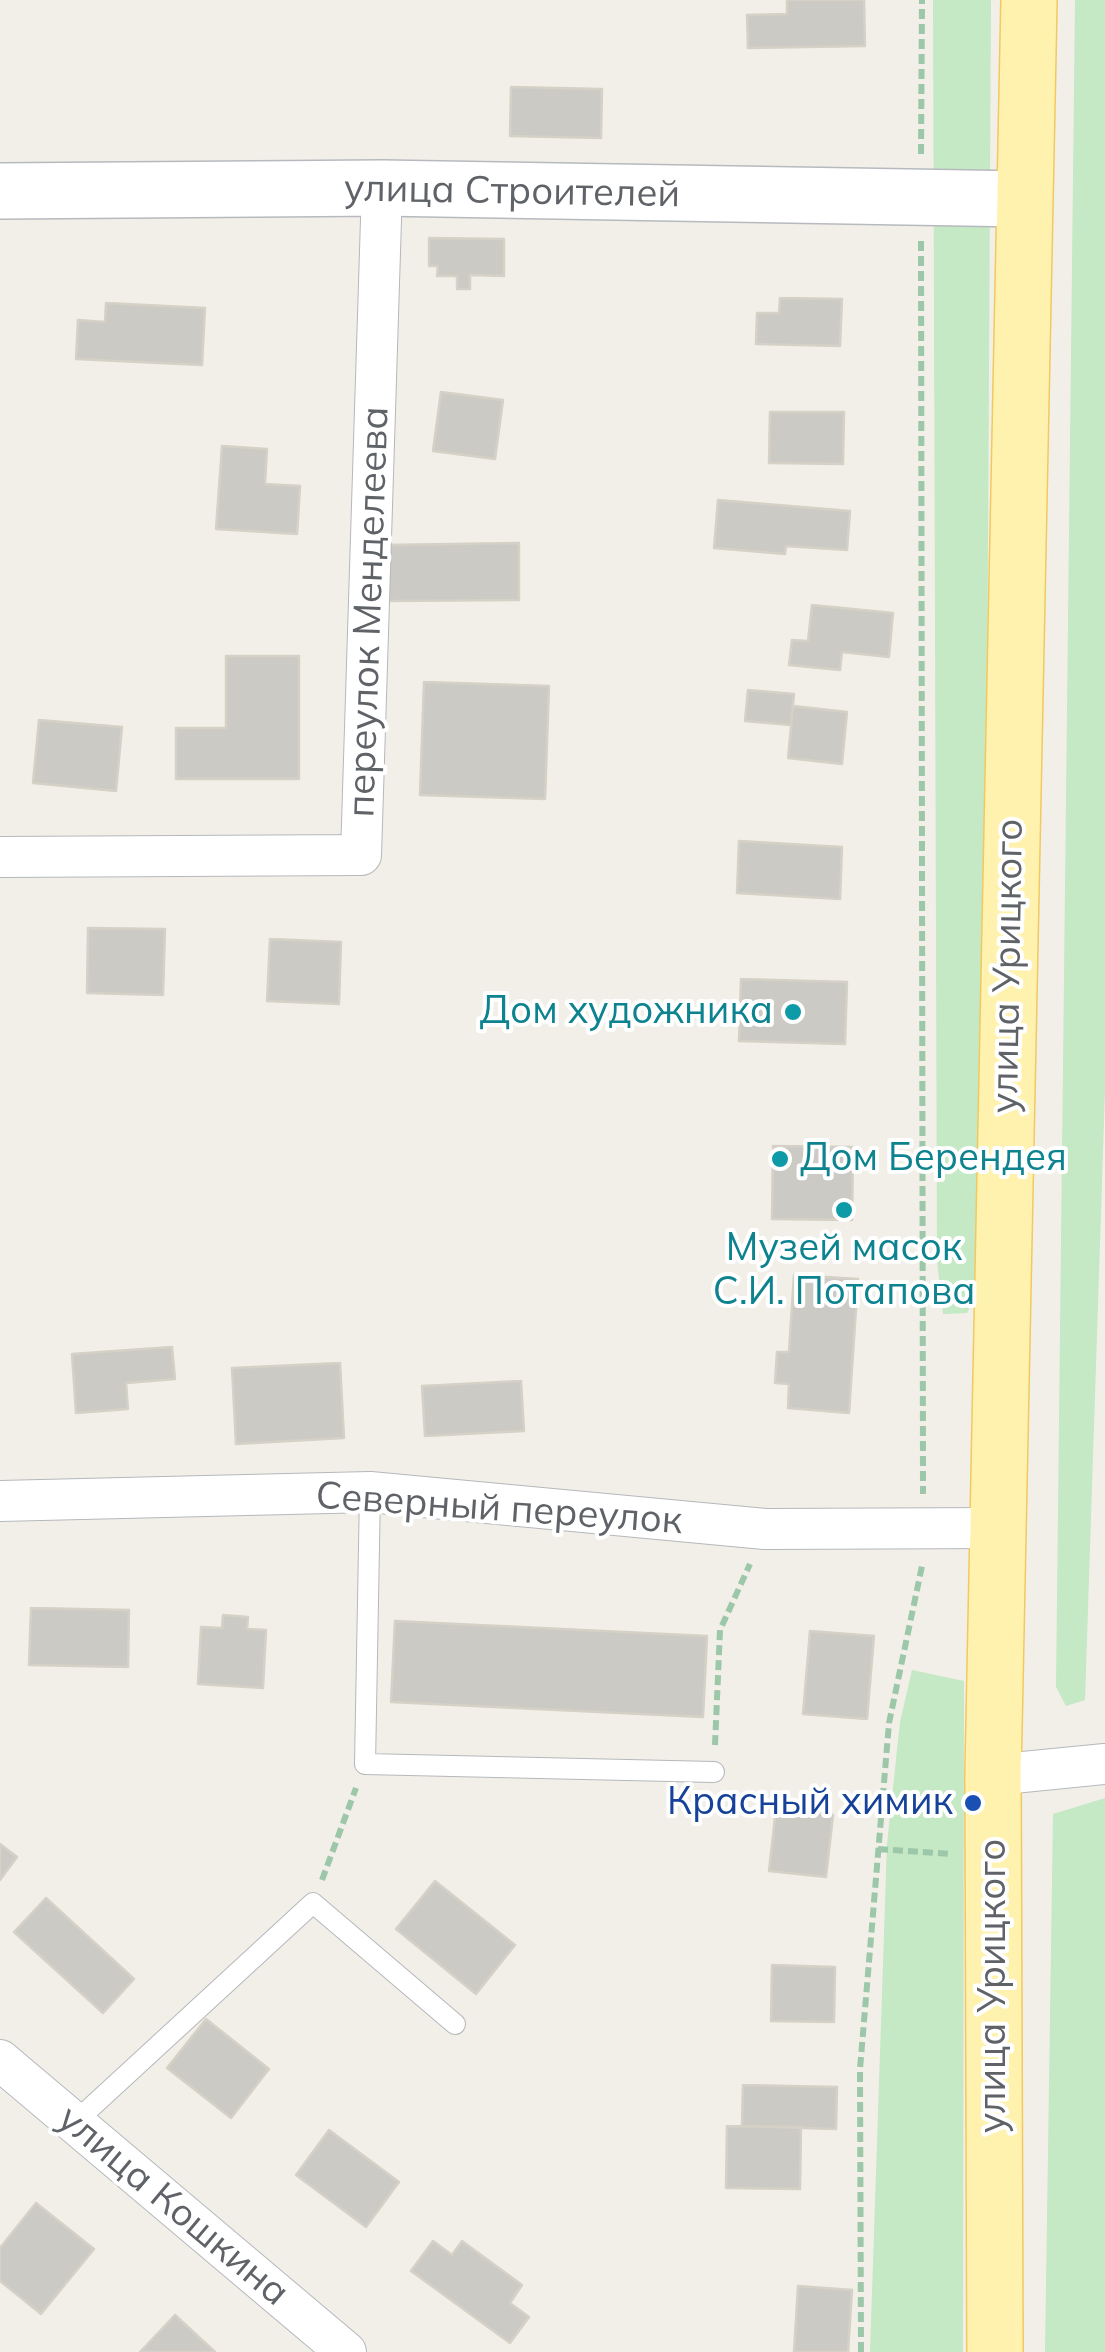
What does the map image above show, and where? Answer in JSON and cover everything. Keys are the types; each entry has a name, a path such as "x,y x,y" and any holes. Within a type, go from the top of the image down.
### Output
{"main road":[{"name":"улица Урицкого","path":"995,2352 993,1776 1029,0"}],"street":[{"name":"улица Строителей","path":"0,191 382,188 921,201 1024,199"},
{"name":"переулок Менделеева","path":"0,857 361,854 382,188"},
{"name":"Северный переулок","path":"0,1501 370,1492 766,1530 998,1528"},
{"path":"993,1776 1105,1764"},
{"name":"улица Кошкина","path":"0,2060 346,2352"}],"lane":[{"path":"370,1492 365,1764 714,1772"},
{"path":"74,2123 314,1903 455,2024"}],"path":[{"path":"861,2352 860,2069 889,1723 922,1573 922,0"},
{"path":"714,1772 720,1630 766,1530"},
{"path":"314,1903 365,1764"},
{"path":"878,1849 968,1855"}],"green space":[{"path":"933,0 991,0 984,1279 967,1313 943,1314 937,1260"},
{"path":"1075,0 1105,0 1105,1091 1085,1700 1066,1706 1056,1687"},
{"path":"912,1670 964,1681 963,2352 870,2352 887,1844 900,1722"},
{"path":"1105,1798 1105,2352 1045,2352 1053,1814"}],"building":[{"path":"787,0 864,0 865,46 748,48 747,15 787,14"},
{"path":"511,87 602,89 601,138 510,136"},
{"path":"429,238 504,239 504,276 470,275 470,289 457,289 457,276 437,276 438,266 429,266"},
{"path":"780,298 842,299 840,346 756,344 757,313 779,313"},
{"path":"106,303 205,308 202,365 76,359 78,320 105,322"},
{"path":"441,392 503,400 495,459 433,451"},
{"path":"770,412 844,412 843,464 769,463"},
{"path":"222,446 267,449 265,484 300,486 297,534 216,529"},
{"path":"718,500 850,511 847,550 786,546 785,554 714,548"},
{"path":"519,543 519,600 384,601 384,545"},
{"path":"812,605 893,613 889,657 842,652 840,670 789,665 792,640 808,641"},
{"path":"226,656 299,656 299,779 176,779 176,728 226,728"},
{"path":"424,682 549,686 545,799 420,795"},
{"path":"748,690 794,694 791,725 745,721"},
{"path":"793,706 847,712 842,764 788,758"},
{"path":"39,720 122,727 116,791 33,783"},
{"path":"739,841 842,847 840,899 737,893"},
{"path":"88,928 165,929 163,995 87,993"},
{"path":"270,939 341,942 339,1004 267,1001"},
{"name":"Дом художника","path":"741,979 847,982 845,1044 739,1041"},
{"path":"773,1146 853,1147 852,1220 772,1219"},
{"path":"794,1275 858,1279 849,1413 788,1408 789,1384 775,1383 777,1352 789,1352"},
{"path":"172,1347 175,1379 126,1383 128,1409 76,1413 72,1354"},
{"path":"340,1363 344,1438 236,1444 232,1368"},
{"path":"521,1381 524,1431 425,1436 422,1386"},
{"path":"31,1608 129,1610 128,1667 29,1665"},
{"path":"223,1615 248,1617 247,1629 266,1630 263,1688 198,1684 201,1627 222,1628"},
{"path":"395,1621 707,1636 703,1717 391,1702"},
{"path":"810,1631 874,1636 867,1719 803,1714"},
{"path":"776,1809 833,1815 826,1877 769,1871"},
{"path":"0,1844 17,1857 0,1880"},
{"path":"435,1881 515,1945 476,1994 396,1929"},
{"path":"46,1898 134,1979 103,2013 14,1932"},
{"path":"772,1965 835,1967 834,2022 771,2021"},
{"path":"206,2019 269,2069 231,2118 167,2068"},
{"path":"743,2085 837,2087 836,2129 742,2126"},
{"path":"727,2126 801,2127 800,2189 726,2188"},
{"path":"329,2130 399,2182 366,2227 296,2175"},
{"path":"36,2203 94,2249 41,2314 0,2281 0,2248"},
{"path":"433,2241 452,2255 462,2241 522,2285 510,2303 529,2317 510,2343 411,2271"},
{"path":"798,2286 852,2290 848,2352 794,2352"},
{"path":"175,2315 215,2352 140,2352"}],"place":[{"name":"Дом художника","path":"793,1012"},
{"name":"Дом Берендея","path":"780,1159"},
{"name":"Музей масок С.И. Потапова","path":"844,1210"},
{"name":"Красный химик","path":"973,1803"}]}
